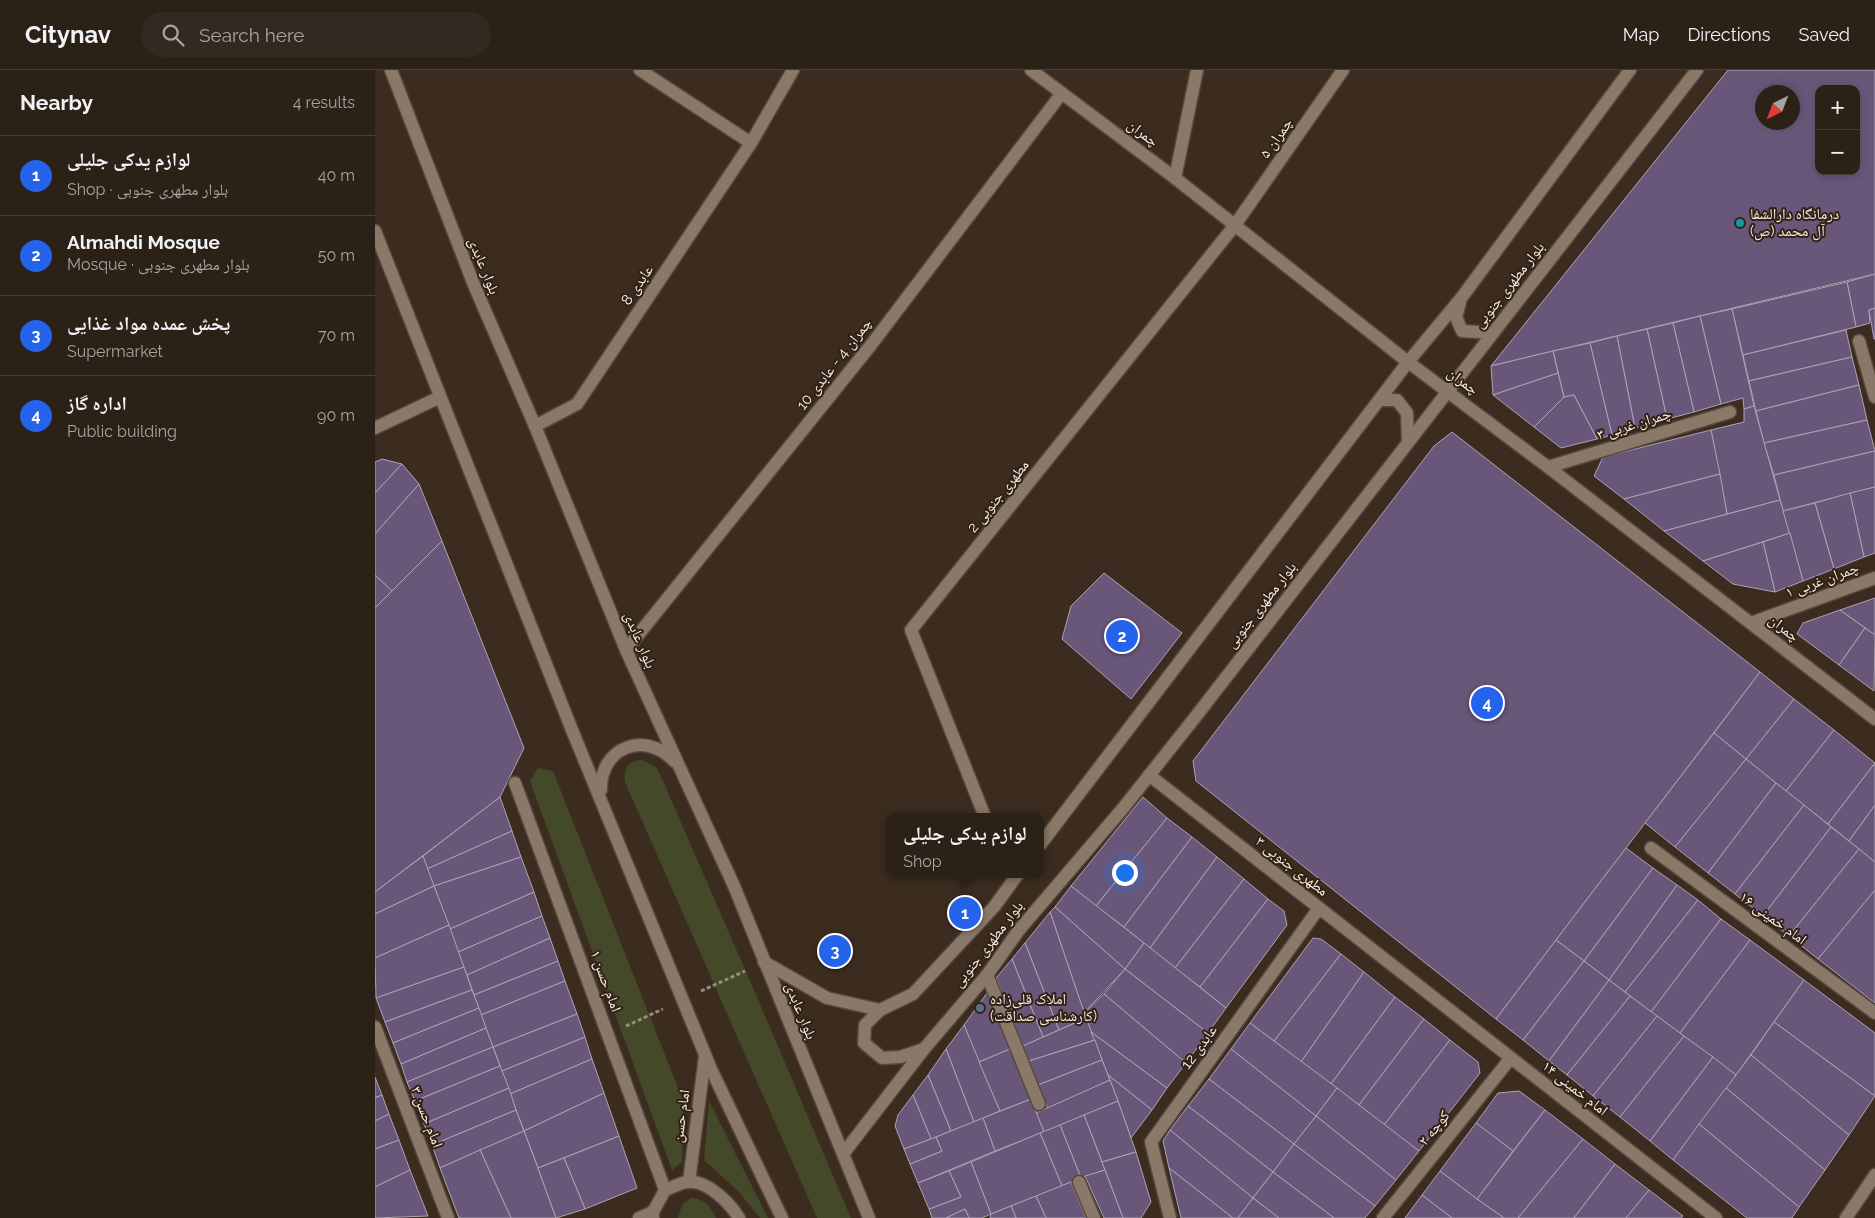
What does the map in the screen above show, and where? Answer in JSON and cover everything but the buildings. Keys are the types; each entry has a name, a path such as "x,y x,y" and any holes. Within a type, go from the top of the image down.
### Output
{"street":[{"name":"بلوار عابدی","path":"391,70 474,285 535,426 626,650 734,886 869,1218"},
{"path":"640,70 751,143"},
{"name":"عابدی 8","path":"535,426 577,404 751,143 793,70"},
{"name":"چمران","path":"1031,70 1175,178 1408,362 1548,466 1875,719"},
{"path":"1175,178 1197,70"},
{"name":"چمران ۵","path":"1235,225 1343,70"},
{"name":"بلوار مطهری جنوبی","path":"1044,840 1408,362 1462,297 1630,70"},
{"name":"بلوار مطهری جنوبی","path":"843,1154 924,1049 987,975 1019,930 1149,775 1697,70"},
{"name":"چمران 4 - عابدی 10","path":"626,650 871,345 1062,93"},
{"name":"مطهری جنوبی 2","path":"983,813 911,630 1235,225"},
{"path":"375,230 440,397 705,1054 782,1218"},
{"path":"1462,297 1456,317 1462,332 1493,333"},
{"path":"1859,341 1875,398"},
{"path":"375,428 440,397"},
{"path":"1380,400 1397,400 1407,413 1408,441"},
{"name":"چمران غربی ۳","path":"1548,466 1730,412"},
{"name":"چمران غربی ۱","path":"1751,623 1875,578"},
{"path":"601,797 600,776 610,758 626,747 646,744 665,752 679,766"},
{"name":"مطهری جنوبی ۳","path":"1149,775 1415,984"},
{"name":"امام حسن ۱","path":"515,783 665,1190"},
{"name":"امام خمینی ۱۶","path":"1651,848 1875,1013"},
{"name":"بلوار مطهری جنوبی","path":"880,1010 913,994 994,907 1011,878"},
{"name":"عابدی 12","path":"1170,1218 1151,1142 1319,908"},
{"path":"764,962 827,998 880,1010"},
{"path":"987,975 1039,1104"},
{"name":"امام خمینی ۱۴","path":"1415,984 1716,1218"},
{"path":"880,1010 865,1025 864,1043 882,1058 900,1057 924,1049"},
{"name":"امام حسن ۳","path":"375,1027 448,1218"},
{"name":"امام حسن","path":"689,1182 705,1054"},
{"name":"کوچه ۲","path":"1383,1218 1510,1059"},
{"path":"1846,1218 1875,1175"},
{"path":"639,1218 653,1215 665,1190 689,1182 705,1186 719,1195 739,1218"},
{"path":"1079,1182 1094,1218"}],"green space":[{"path":"642,760 656,767 663,781 851,1218 817,1218 625,782 627,766"},
{"path":"538,768 553,771 684,1103 682,1162 672,1170 530,781"},
{"path":"709,1101 768,1218 760,1218 738,1191 704,1160"},
{"path":"691,1198 707,1204 716,1218 678,1218 682,1205"}],"place":[{"name":"درمانگاه دارالشفا آل محمد (ص)","path":"1740,223"},
{"name":"Almahdi Mosque","path":"1122,636"},
{"name":"اداره گاز","path":"1487,703"},
{"name":"لوازم یدکی جلیلی","path":"965,913"},
{"name":"پخش عمده مواد غذایی","path":"835,951"},
{"name":"املاک قلی‌زاده (کارشناسی صداقت)","path":"980,1008"}]}
